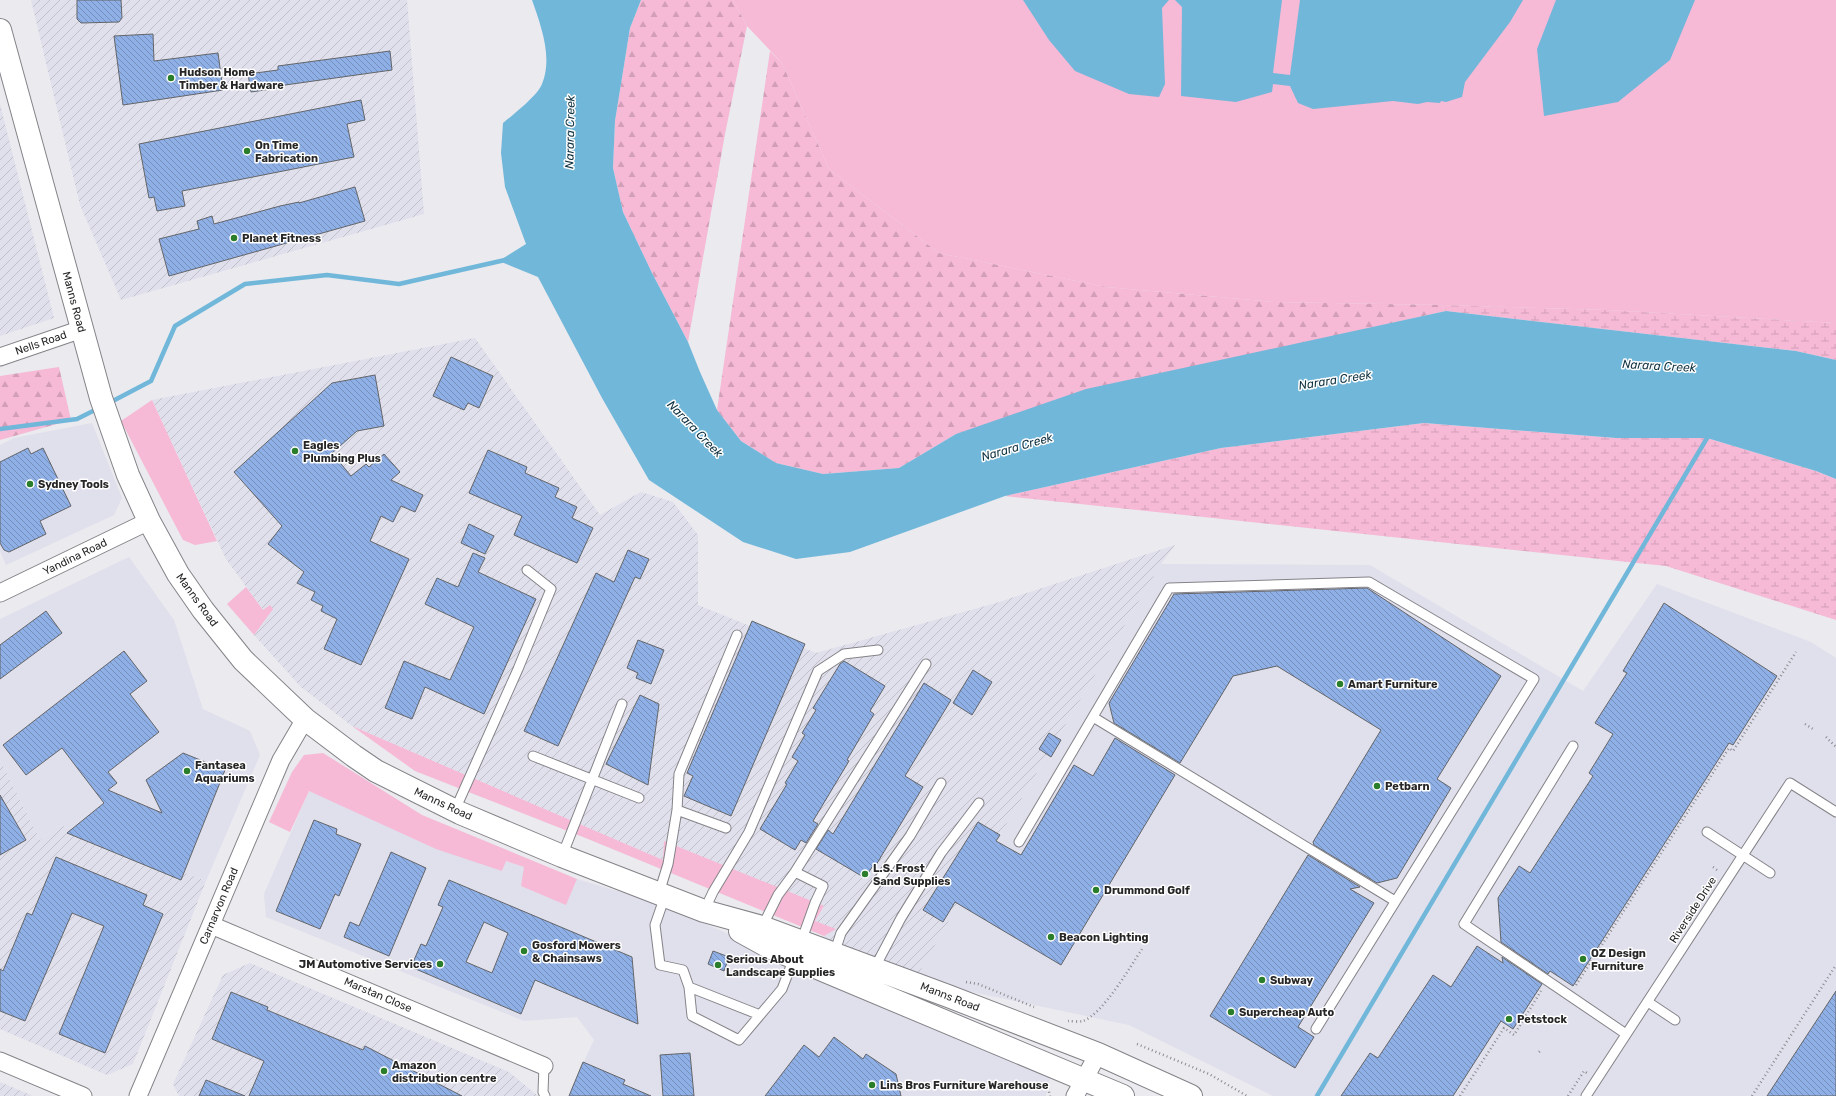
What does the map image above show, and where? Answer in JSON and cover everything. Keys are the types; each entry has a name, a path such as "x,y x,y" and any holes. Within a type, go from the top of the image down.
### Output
{"main road":[{"name":"Manns Road","path":"0,30 103,407 128,475 149,521 178,574 203,610 243,660 305,719 376,771 455,810 562,856 662,895 704,911 762,928 798,950 1080,1087 1122,1096"},
{"name":"Manns Road","path":"704,911 769,947 834,954 1098,1054 1191,1096"}],"street":[{"name":"Nells Road","path":"0,356 82,329"},
{"name":"Yandina Road","path":"0,593 149,521"},
{"name":"Carnarvon Road","path":"138,1096 281,760 305,719"},
{"name":"Marstan Close","path":"211,925 544,1066"},
{"path":"1080,1087 1098,1054"},
{"path":"0,1061 83,1096"}],"lane":[{"path":"455,810 518,669 551,589 527,570"},
{"path":"1019,842 1169,588 1369,582 1534,679 1316,1029"},
{"path":"737,635 680,774 677,810 668,864 655,925 660,965 683,970 689,987 692,1016 739,1040 782,989 815,904 824,886 795,872"},
{"path":"704,911 713,892 749,832 818,672 844,654 878,650"},
{"path":"762,928 778,895 795,872 926,664"},
{"path":"562,856 622,704"},
{"path":"1093,717 1395,901"},
{"path":"1573,746 1464,924 1626,1034"},
{"path":"533,756 639,798"},
{"path":"834,954 841,933 910,836 941,783"},
{"name":"Riverside Drive","path":"1586,1096 1790,783 1836,812"},
{"path":"874,969 901,918 941,853 979,803"},
{"path":"677,810 726,828"},
{"path":"1707,832 1770,873"},
{"path":"689,987 760,1015"},
{"path":"1648,1002 1676,1020"},
{"path":"544,1066 543,1092 545,1096"}],"path":[{"path":"1573,991 1729,748 1733,751 1796,652"},
{"path":"1805,724 1813,729"},
{"path":"1826,737 1836,747"},
{"path":"1713,867 1717,870 1719,866 1721,867 1720,870"},
{"path":"1066,1021 1082,1021 1092,1016 1108,999 1142,949"},
{"path":"1752,1096 1836,965"},
{"path":"964,981 978,984 1037,1009"},
{"path":"1460,1096 1504,1028 1514,1035 1542,991 1547,994"},
{"path":"1137,1044 1209,1074 1247,1096"},
{"path":"1568,1096 1584,1071 1588,1074"},
{"path":"1046,1082 1050,1096"}],"shaded area":[{"path":"31,0 407,0 424,214 121,300 80,205"},
{"path":"0,104 54,318 0,336"},
{"path":"475,338 600,515 641,492 673,502 698,535 698,605 816,653 996,603 1175,545 1161,564 915,980 821,945 824,936 835,929 815,921 824,907 664,841 663,860 352,726 301,687 254,635 273,609 263,610 226,559 152,400"},
{"path":"92,423 122,498 114,515 6,565 0,551 0,445 14,438"},
{"path":"129,557 174,620 203,709 250,731 260,755 206,881 60,825 40,840 0,760 0,619"},
{"path":"1161,564 1370,565 1583,691 1657,584 1811,642 1836,658 1836,1096 1273,1096 1129,1025 915,980"},
{"path":"0,760 40,840 60,825 206,881 133,1064 107,1075 0,1029"},
{"path":"309,791 503,871 505,861 524,867 566,905 577,879 658,903 765,950 1052,1069 1046,1096 575,1096 569,1093 594,1040 577,1017 524,1021 266,917 264,894"},
{"path":"250,963 509,1072 538,1096 179,1096 173,1084 223,975"},
{"path":"0,1082 33,1096 0,1096"}],"green space":[{"path":"641,0 733,0 747,26 725,134 688,342 652,273 623,212 613,168 615,121 630,28"},
{"path":"733,0 1836,0 1836,323 1607,310 1274,302 1106,287 939,253 829,169 782,63 747,26"},
{"path":"770,51 782,63 829,169 939,253 1106,287 1274,302 1441,305 1446,311 1294,345 956,434 899,468 823,474 776,463 741,441 717,410"},
{"path":"1441,305 1607,310 1836,323 1836,360 1796,351 1446,311"},
{"path":"59,367 71,420 0,440 0,376"},
{"path":"152,400 217,541 195,545 183,540 121,421"},
{"path":"1424,423 1616,438 1707,438 1816,471 1836,479 1836,620 1666,566 1005,496 1221,448"},
{"path":"246,587 263,610 270,605 273,609 254,635 227,604"},
{"path":"352,726 663,860 664,841 824,906 815,921 836,929 824,936 588,839 415,771"},
{"path":"323,753 422,815 577,879 566,905 521,886 524,867 506,861 502,871 436,849 309,791 290,832 269,822 292,772 304,755"}],"water":[{"name":"Narara Creek","path":"532,0 641,0 630,28 615,121 613,168 623,212 652,273 688,342 717,410 741,441 776,463 823,474 899,468 956,434 1086,389 1446,311 1796,351 1836,360 1836,479 1816,471 1707,438 1616,438 1424,423 1221,448 1005,496 850,552 796,559 743,542 649,480 602,398 538,277 499,261 526,244 505,187 501,153 503,123 536,94 540,89 545,74 546,52 542,31"},
{"path":"1023,0 1169,0 1162,8 1165,84 1159,97 1129,94 1075,71 1049,40"},
{"path":"1175,0 1282,0 1273,73 1290,75 1300,0 1523,0 1510,22 1465,82 1462,97 1446,102 1441,101 1440,103 1427,102 1418,104 1393,101 1313,109 1298,103 1290,86 1273,84 1272,92 1236,102 1181,96 1182,7"},
{"path":"1556,0 1695,0 1670,60 1618,102 1544,116 1537,49"}],"building":[{"path":"77,0 121,0 122,18 119,22 81,23 77,19"},
{"name":"Hudson Home Timber & Hardware","path":"153,34 154,61 218,53 223,90 123,105 114,36"},
{"path":"390,51 392,70 278,86 278,88 251,92 248,74 278,70 278,66"},
{"name":"On Time Fabrication","path":"361,100 365,120 347,124 354,157 182,191 185,206 157,211 154,197 149,198 139,144"},
{"name":"Planet Fitness","path":"355,187 365,221 169,276 159,239 199,229 197,221 212,216 214,224 280,206 299,203"},
{"path":"451,357 493,376 479,408 468,403 464,410 433,396"},
{"path":"375,375 384,426 357,431 332,453 351,476 366,464 369,467 384,454 400,472 391,480 423,495 415,512 401,506 393,522 381,516 370,541 409,559 361,665 324,649 337,619 321,611 323,606 311,600 315,592 297,583 304,572 268,544 282,526 234,472 332,383"},
{"name":"Sydney Tools","path":"28,448 31,454 43,448 71,506 40,521 46,534 9,552 4,550 0,543 0,462"},
{"path":"488,450 527,467 525,473 559,488 555,497 577,507 572,518 593,528 577,563 514,535 522,516 469,493"},
{"path":"469,524 494,536 485,554 461,543"},
{"path":"628,550 649,559 640,579 635,577 558,746 524,731 596,573 614,582"},
{"path":"473,553 485,558 478,572 536,599 484,714 425,687 412,719 385,708 404,661 450,680 474,627 425,604 437,578 458,587"},
{"path":"1367,588 1501,676 1437,779 1451,788 1397,878 1377,883 1314,845 1313,842 1381,730 1277,666 1233,676 1180,763 1114,723 1109,703 1174,594"},
{"path":"1664,603 1777,676 1733,745 1729,743 1573,986 1550,971 1548,974 1501,942 1498,898 1519,866 1530,873 1593,776 1589,773 1613,734 1595,723 1627,673 1623,671"},
{"path":"46,611 62,633 0,679 0,645"},
{"path":"752,621 805,644 731,816 684,796 693,776 687,773"},
{"path":"638,640 664,650 651,684 636,678 638,673 627,668"},
{"path":"124,651 147,681 130,694 159,732 108,772 117,783 108,790 162,813 146,780 183,753 225,770 181,880 67,833 104,803 62,748 26,775 3,745"},
{"path":"844,661 885,686 870,711 874,714 847,760 849,761 813,821 818,824 806,843 801,840 795,850 760,829 787,784 785,783 798,761 792,757 805,735 802,733 816,710 813,708 840,664"},
{"path":"973,670 992,682 972,715 953,703"},
{"path":"924,683 951,700 905,776 923,787 876,865 874,864 865,878 816,849 828,830 833,834"},
{"path":"640,695 659,704 648,785 606,764"},
{"path":"1049,733 1061,740 1051,757 1039,749"},
{"path":"1115,738 1175,775 1061,965 955,902 943,922 923,910 978,822 1000,835 996,841 1021,855 1074,765 1093,776"},
{"path":"0,795 26,840 0,855"},
{"path":"314,820 337,829 336,834 361,844 339,896 335,894 320,929 276,911"},
{"path":"391,852 426,868 389,956 344,937 350,922 359,926"},
{"path":"1308,855 1360,887 1350,889 1374,903 1298,1027 1314,1037 1295,1068 1210,1016"},
{"path":"56,857 147,895 143,905 163,914 105,1053 59,1034 104,926 72,913 25,1021 0,1011 0,969 3,971 27,913 32,915"},
{"path":"449,880 632,957 638,1024 535,980 521,1014 411,967 421,944 426,946 443,907 438,905","holes":["484,922 508,933 492,973 466,962"]},
{"path":"1477,946 1503,963 1502,957 1542,984 1513,1029 1501,1021 1453,1096 1341,1096 1370,1053 1378,1058 1433,975 1451,987"},
{"path":"713,951 729,957 724,971 708,964"},
{"path":"1836,991 1836,1096 1767,1096"},
{"path":"231,992 268,1007 267,1010 363,1050 365,1046 462,1096 249,1096 264,1061 212,1039"},
{"path":"834,1037 863,1059 866,1054 896,1074 901,1096 765,1096 804,1045 819,1057"},
{"path":"690,1053 694,1096 663,1096 660,1055"},
{"path":"583,1062 625,1080 623,1084 651,1096 569,1096"},
{"path":"206,1080 245,1096 199,1096"}],"waterway":[{"path":"109,403 151,381 175,326 245,284 327,275 399,284 505,260"},
{"path":"0,429 77,419 99,408"},
{"path":"1317,1096 1710,433"}],"place":[{"name":"Hudson Home Timber & Hardware","path":"171,78"},
{"name":"On Time Fabrication","path":"247,151"},
{"name":"Planet Fitness","path":"234,238"},
{"name":"Eagles Plumbing Plus","path":"295,451"},
{"name":"Sydney Tools","path":"30,484"},
{"name":"Amart Furniture","path":"1340,684"},
{"name":"Fantasea Aquariums","path":"187,771"},
{"name":"Petbarn","path":"1377,786"},
{"name":"L.S. Frost Sand Supplies","path":"865,874"},
{"name":"Drummond Golf","path":"1096,890"},
{"name":"Beacon Lighting","path":"1051,937"},
{"name":"Gosford Mowers & Chainsaws","path":"524,951"},
{"name":"OZ Design Furniture","path":"1583,959"},
{"name":"JM Automotive Services","path":"440,964"},
{"name":"Serious About Landscape Supplies","path":"718,965"},
{"name":"Subway","path":"1262,980"},
{"name":"Supercheap Auto","path":"1231,1012"},
{"name":"Petstock","path":"1509,1019"},
{"name":"Amazon distribution centre","path":"384,1071"},
{"name":"Lins Bros Furniture Warehouse","path":"872,1085"}]}
